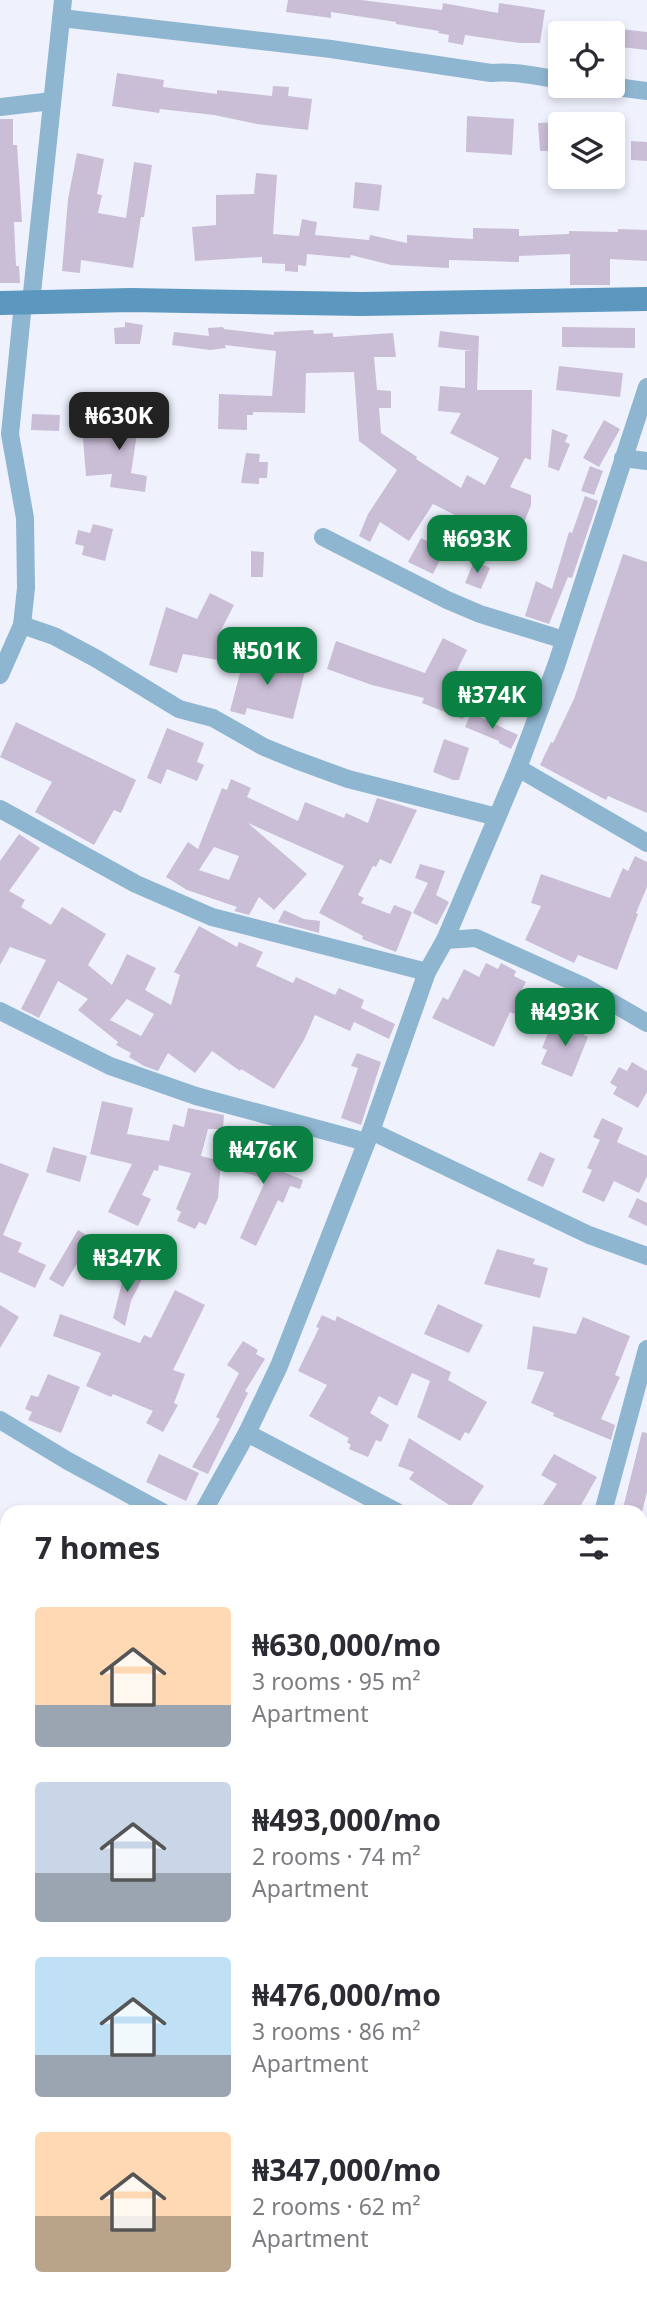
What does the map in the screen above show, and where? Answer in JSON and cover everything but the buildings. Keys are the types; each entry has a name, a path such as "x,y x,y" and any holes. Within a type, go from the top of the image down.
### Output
{"street":[{"path":"0,675 22,625 26,588 25,518 10,435 18,303 52,101 62,9 491,73 511,71 548,78"},
{"path":"625,88 647,91"},
{"path":"0,107 52,101"},
{"path":"18,303 131,300 362,304 647,299"},
{"path":"207,1505 247,1433 297,1322 369,1137 427,972 458,909 518,768 564,640 647,387"},
{"path":"623,458 647,461"},
{"path":"323,537 447,600 481,614 564,640"},
{"path":"22,625 54,636 97,659 179,709 213,718 264,747 296,760 348,779 497,817"},
{"path":"518,768 647,843"},
{"path":"0,809 136,884 212,917 427,972"},
{"path":"458,909 476,938"},
{"path":"444,940 476,938 585,987 647,1023"},
{"path":"0,1011 110,1066 195,1096 369,1137 589,1235 647,1256"},
{"path":"605,1505 647,1349"},
{"path":"0,1420 149,1505"},
{"path":"247,1433 384,1505"}]}
